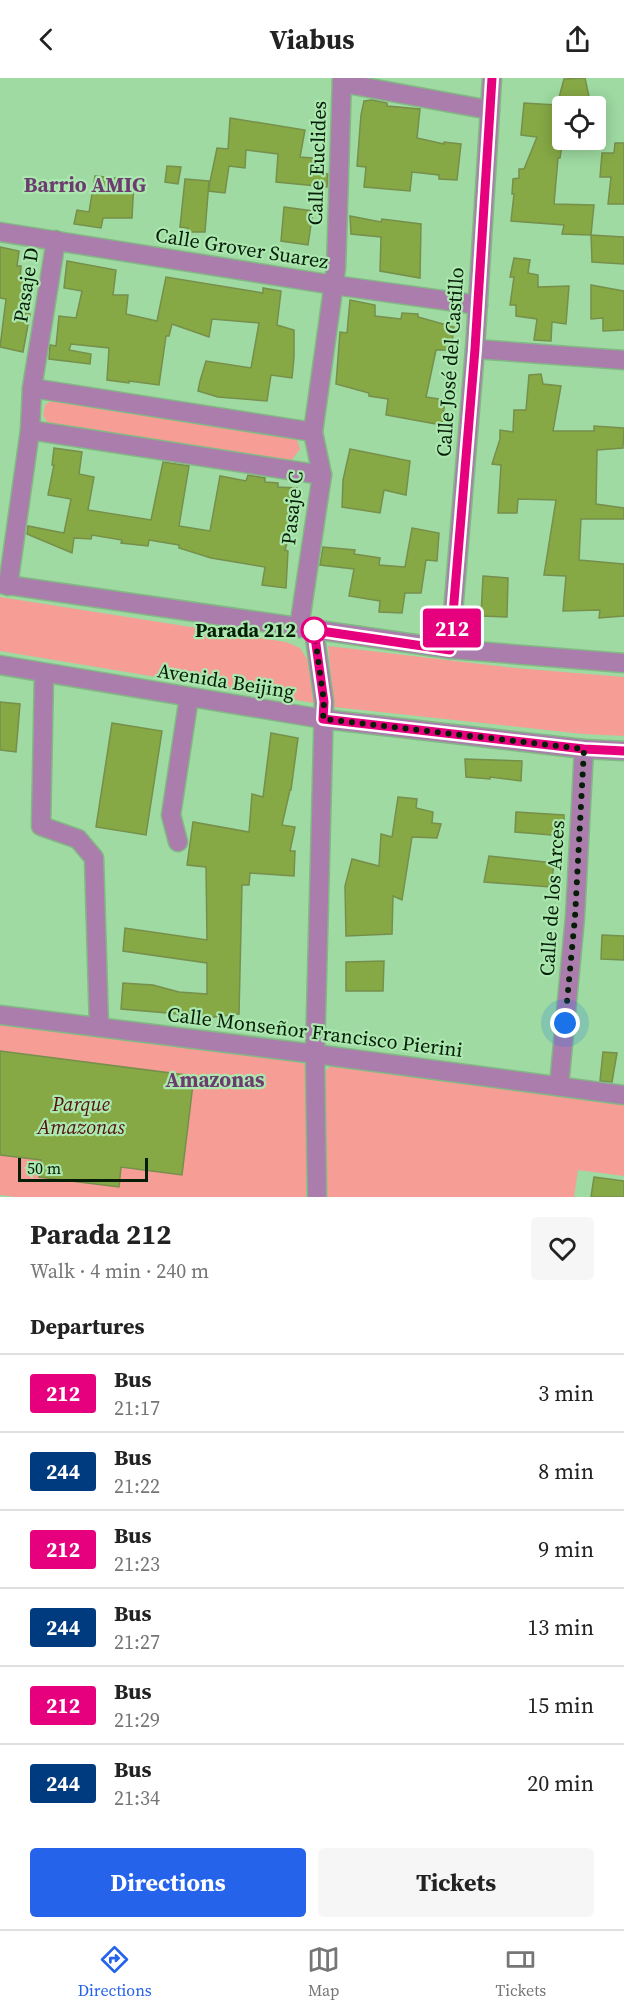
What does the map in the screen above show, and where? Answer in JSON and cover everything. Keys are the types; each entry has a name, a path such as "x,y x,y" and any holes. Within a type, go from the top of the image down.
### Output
{"street":[{"name":"Calle José del Castillo","path":"450,650 475,349 492,78"},
{"path":"342,81 490,110"},
{"name":"Calle Euclides","path":"334,285 342,81"},
{"name":"Calle Grover Suarez","path":"0,232 334,285 478,305"},
{"name":"Pasaje D","path":"4,585 30,430 32,388 56,240"},
{"name":"Pasaje C","path":"317,1197 315,1054 324,702 306,629 322,475 314,432 334,285"},
{"path":"475,349 624,360"},
{"path":"32,388 314,432"},
{"path":"30,430 322,475"},
{"path":"4,585 450,650 624,663"},
{"name":"Avenida Beijing","path":"0,665 323,719 584,749 624,751"},
{"path":"44,674 41,826 78,839 94,858 99,1027"},
{"path":"178,842 171,815 189,697"},
{"name":"Calle de los Arces","path":"559,1086 575,917 584,749"},
{"name":"Calle Monseñor Francisco Pierini","path":"0,1015 624,1095"}],"green space":[{"path":"55,398 287,434 297,440 300,449 288,465 49,425 43,415 45,405"},
{"path":"0,597 286,642 300,648 307,659 314,703 0,651"},
{"path":"328,646 515,668 624,677 624,736 583,734 334,707"},
{"name":"Parque Amazonas","path":"0,1024 298,1060 306,1066 306,1197 16,1197 0,1195"},
{"path":"332,1065 624,1104 624,1176 578,1170 574,1197 325,1197 326,1070"}],"building":[{"path":"585,78 589,96 559,96 564,79"},
{"path":"364,101 387,103 387,106 420,109 417,138 444,144 444,142 461,144 457,180 439,179 439,175 412,172 410,191 364,187 366,167 357,166 361,115"},
{"path":"524,103 552,105 552,150 561,150 560,158 558,158 554,204 594,205 591,235 562,234 564,225 511,221 513,179 519,178 519,169 524,169 537,137 521,135"},
{"path":"230,118 305,130 300,157 313,158 314,173 328,174 327,187 276,182 278,154 246,150 245,168 229,166 225,193 208,191 217,148 228,149"},
{"path":"615,143 624,143 624,204 608,204 611,177 600,177 602,153 614,153"},
{"path":"167,166 181,167 178,184 165,182"},
{"path":"95,176 134,180 132,218 103,218 101,228 74,224 77,210 89,212"},
{"path":"185,179 209,181 205,232 188,232 188,228 180,227"},
{"path":"284,207 313,211 308,245 281,241"},
{"path":"350,216 381,222 382,219 421,224 420,278 380,271 381,237 351,234"},
{"path":"591,235 624,237 624,264 592,262"},
{"path":"0,247 19,251 17,266 21,266 20,280 29,282 26,313 30,314 23,352 0,347 6,299 0,298"},
{"path":"514,258 530,260 528,273 538,275 538,287 569,286 566,324 552,322 551,341 534,340 537,319 516,316 516,305 510,305 514,277 510,277"},
{"path":"67,261 116,270 113,295 128,295 126,314 157,321 166,277 263,293 263,288 281,291 277,325 294,330 292,378 271,375 267,401 218,397 198,391 206,361 251,368 259,323 212,319 209,337 172,324 169,336 166,336 159,385 107,380 109,348 71,344 69,350 91,354 90,364 49,359 50,345 56,346 59,316 76,318 82,291 64,288"},
{"path":"591,285 624,291 624,330 603,331 603,318 591,319"},
{"path":"350,300 375,305 375,316 401,319 402,313 418,314 418,317 454,327 451,350 436,350 426,397 445,400 442,425 386,415 388,399 369,396 369,393 336,384 340,332 347,333"},
{"path":"541,374 543,384 561,386 553,431 594,431 594,426 624,428 623,448 597,450 596,504 624,508 624,519 581,519 579,560 624,564 624,616 599,618 600,610 563,611 566,576 544,575 556,500 518,499 517,513 498,513 501,465 492,464 500,439 500,430 513,432 514,410 526,410 529,375"},
{"path":"54,448 82,452 79,474 94,477 88,510 151,520 163,462 189,466 179,526 210,531 220,476 246,481 248,475 265,478 265,482 278,483 278,487 297,488 294,520 285,550 288,551 286,588 262,585 265,567 211,558 179,548 179,545 149,540 148,546 121,543 122,540 92,535 91,539 74,538 72,553 27,534 28,526 64,533 71,499 48,495 54,465 52,465"},
{"path":"350,449 410,461 406,495 384,490 380,513 342,507 343,480"},
{"path":"412,528 439,533 437,561 426,560 421,593 405,593 402,613 379,612 380,601 349,596 354,569 320,565 323,547 355,550 354,554 380,558 379,565 405,567"},
{"path":"483,576 508,578 507,617 481,616"},
{"path":"0,702 20,704 16,752 0,750"},
{"path":"112,723 162,731 146,835 96,827"},
{"path":"271,733 298,738 291,790 282,825 295,827 290,851 295,851 294,876 250,873 249,885 242,885 239,1014 197,1019 179,1017 179,1014 121,1009 123,983 153,985 179,992 207,994 207,963 123,951 125,928 207,940 206,867 187,865 193,822 249,832 252,794 263,797"},
{"path":"465,759 522,761 521,781 466,777"},
{"path":"398,797 417,799 416,808 433,812 432,823 441,824 437,838 412,837 402,900 393,896 392,934 346,936 345,886 352,859 379,866 381,834 392,837"},
{"path":"516,812 564,815 564,836 515,832"},
{"path":"489,856 554,863 551,887 484,882"},
{"path":"602,935 624,936 624,960 601,959"},
{"path":"384,961 383,991 346,991 346,962"},
{"path":"0,1051 194,1076 182,1175 121,1167 119,1187 39,1177 41,1160 0,1155"},
{"path":"603,1052 617,1053 612,1082 600,1081"},
{"path":"594,1177 624,1181 624,1197 591,1197"}],"bus line":[{"name":"212","path":"492,78 475,349 450,650 314,630 324,702 323,719 584,749 624,751"}],"place":[{"name":"Parada 212","path":"314,630"}],"district":[{"name":"Barrio AMIG","path":"85,185"},
{"name":"Amazonas","path":"215,1080"}],"route":[{"path":"314,630 324,702 323,719 584,749 575,917 565,1023"}]}
